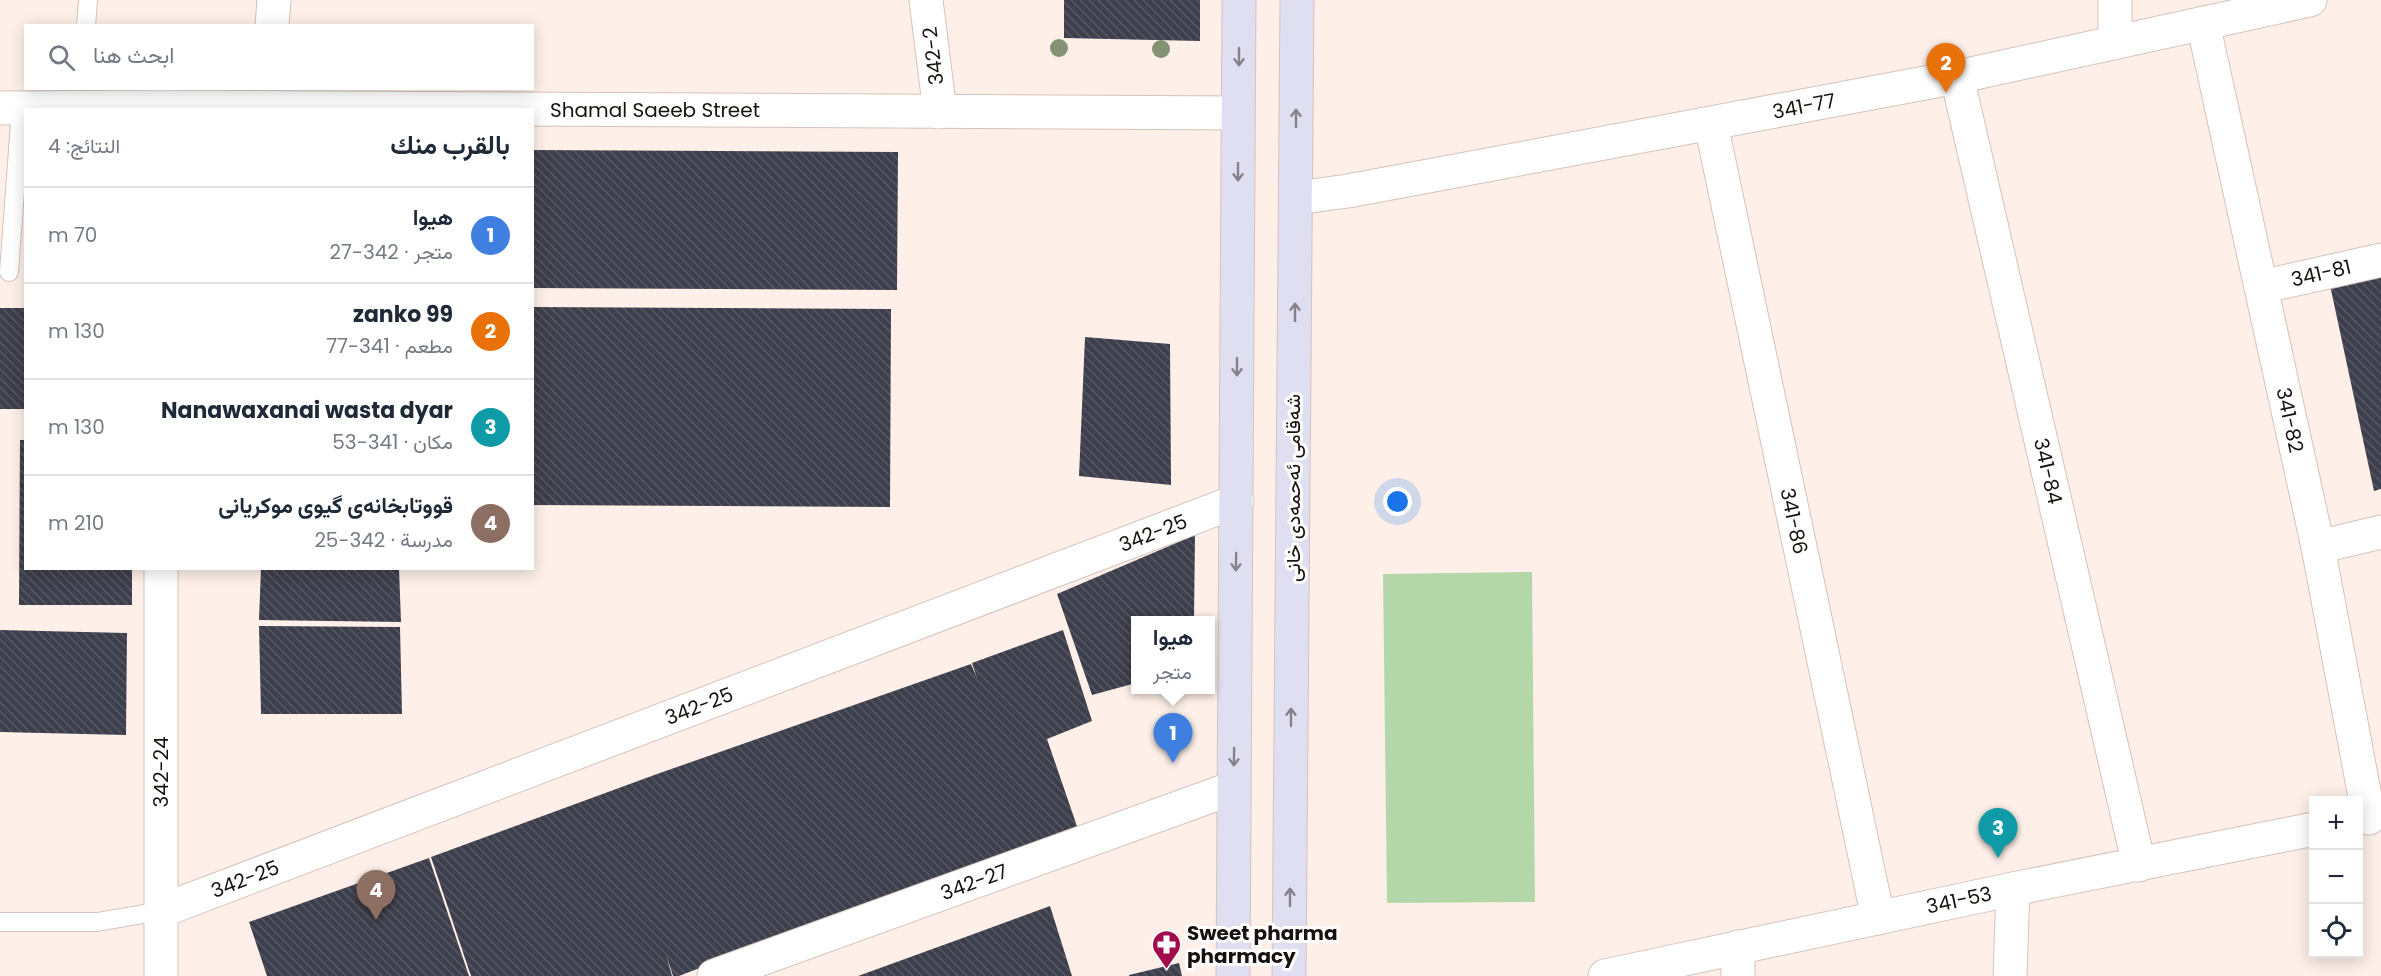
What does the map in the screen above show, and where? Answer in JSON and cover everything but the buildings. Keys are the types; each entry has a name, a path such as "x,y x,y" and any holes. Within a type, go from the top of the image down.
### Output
{"main road":[{"path":"1233,976 1239,0"},
{"name":"شەقامی ئەحمەدی خانی","path":"1289,976 1297,0"}],"street":[{"path":"272,24 274,0"},
{"name":"342-2","path":"926,0 940,112"},
{"path":"2115,0 2115,42"},
{"name":"341-77","path":"1296,198 1348,191 1957,77 2310,0"},
{"name":"341-82","path":"2203,23 2318,547 2370,818"},
{"name":"341-84","path":"1957,77 2139,865"},
{"name":"Shamal Saeeb Street","path":"10,109 81,98 161,108 269,98 940,112 1238,113"},
{"name":"341-86","path":"1711,124 1878,918"},
{"name":"341-81","path":"2261,287 2381,260"},
{"name":"342-25","path":"161,911 1237,501"},
{"path":"2318,547 2381,532"},
{"name":"342-24","path":"161,570 161,976"},
{"name":"342-27","path":"714,976 1233,788"},
{"name":"341-53","path":"1605,976 1738,962 1878,918 2309,830"},
{"path":"2010,976 2013,889"}],"lane":[{"path":"86,24 88,0"},
{"path":"9,272 10,109"},
{"path":"0,922 97,922 161,911"}],"green space":[{"path":"1532,572 1535,902 1387,903 1383,574"}],"place":[{"name":"99 zanko","path":"1946,93"},
{"name":"هيوا","path":"1173,763"},
{"name":"Nanawaxanai wasta dyar","path":"1998,858"},
{"name":"قووتابخانەی گيوی موكريانی","path":"376,920"},
{"name":"Sweet pharma pharmacy","path":"1166,970"}]}
